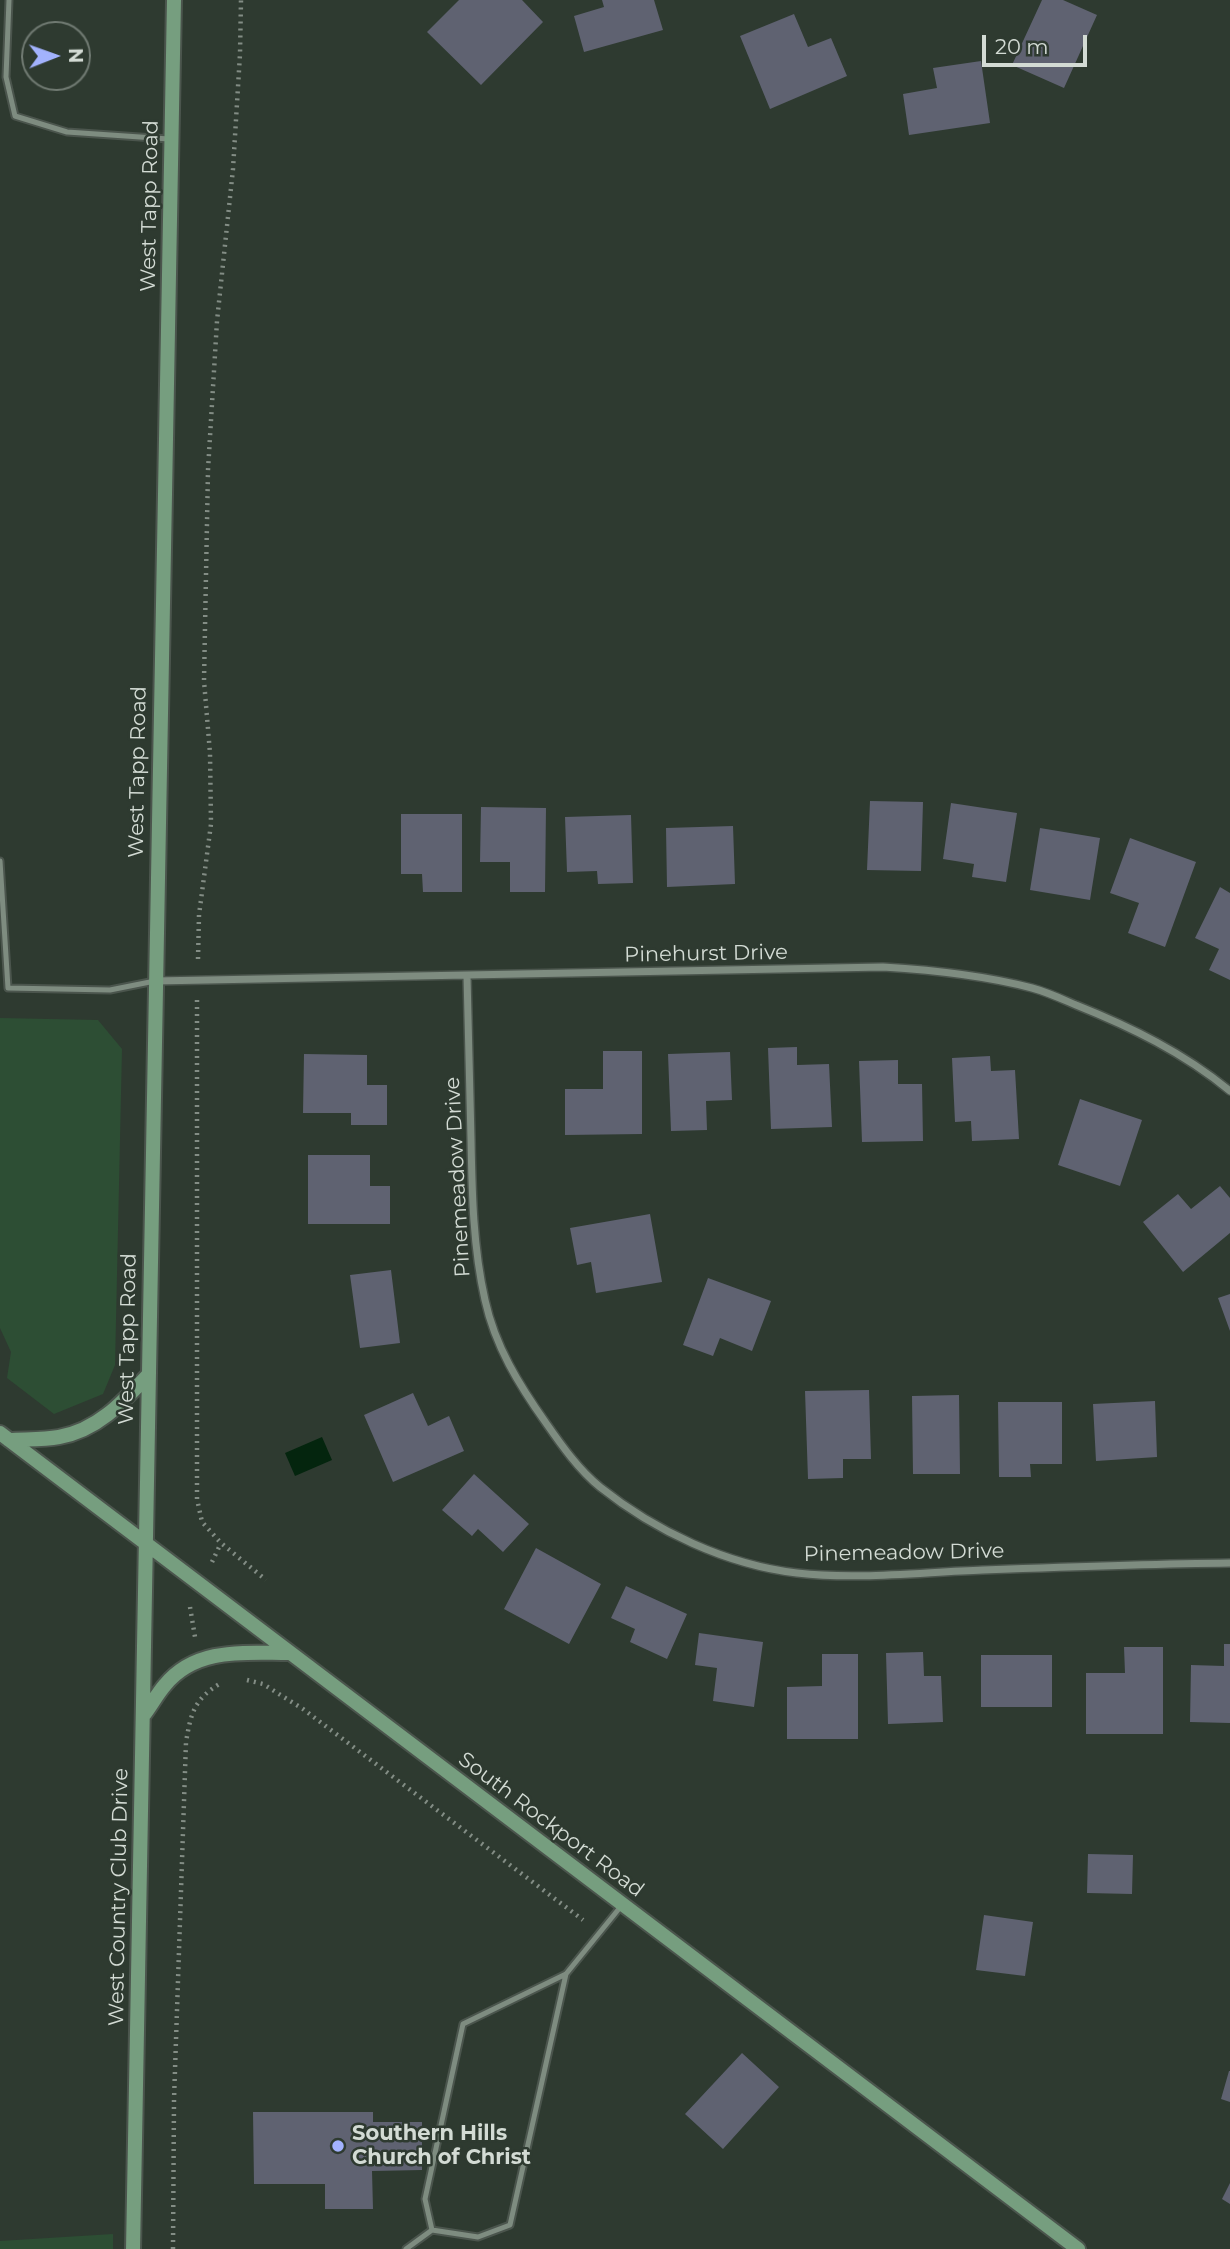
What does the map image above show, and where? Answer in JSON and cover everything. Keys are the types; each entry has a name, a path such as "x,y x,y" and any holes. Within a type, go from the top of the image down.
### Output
{"main road":[{"name":"West Tapp Road","path":"146,1546 174,0"},
{"path":"4,1437 60,1437 96,1424 118,1407 149,1374"},
{"name":"South Rockport Road","path":"4,1437 1078,2249"},
{"name":"West Country Club Drive","path":"134,2249 146,1546"},
{"path":"143,1717 175,1675 204,1657 227,1653 288,1653"}],"street":[{"name":"Pinehurst Drive","path":"155,981 883,967 939,971 1034,988 1090,1011 1144,1034 1230,1091"},
{"name":"Pinemeadow Drive","path":"467,976 472,1196 476,1258 486,1304 503,1355 523,1388 565,1452 598,1486 646,1519 693,1543 740,1561 795,1573 848,1576 1138,1564 1230,1563"}],"lane":[{"path":"9,0 6,77 15,116 67,132 172,139"},
{"path":"0,861 8,988 110,990 155,981"},
{"path":"406,2249 432,2230 478,2238 510,2225 566,1975 622,1905"},
{"path":"432,2230 425,2199 463,2024 566,1975"}],"path":[{"path":"241,0 233,169 217,321 208,470 204,681 210,752 211,824 200,915 197,981 197,1499 202,1522 221,1543 266,1580"},
{"path":"245,1679 263,1684 303,1709 600,1932"},
{"path":"173,2249 175,2087 186,1742 192,1711 207,1691 221,1682 233,1681"}],"shaded area":[{"path":"0,1018 98,1020 122,1049 115,1365 103,1394 54,1414 7,1378 11,1352 0,1328"},
{"path":"322,1437 332,1460 295,1476 285,1453"},
{"path":"113,2234 113,2249 0,2249 0,2241"}],"building":[{"path":"459,0 522,0 543,22 481,85 427,32"},
{"path":"602,0 654,0 663,30 584,52 574,16 604,7"},
{"path":"1042,0 1063,0 1097,15 1064,88 1012,65"},
{"path":"794,14 808,47 831,38 847,76 770,109 740,36"},
{"path":"981,61 990,123 909,135 903,94 937,88 933,68"},
{"path":"870,801 923,802 921,871 867,870"},
{"path":"951,803 1017,813 1006,882 972,877 974,864 943,859"},
{"path":"481,807 546,808 545,892 510,892 510,862 480,862"},
{"path":"401,814 462,814 462,892 423,892 422,874 401,874"},
{"path":"631,815 633,883 598,884 597,871 567,872 565,817"},
{"path":"733,826 735,884 667,887 666,828"},
{"path":"1040,828 1100,838 1090,900 1030,890"},
{"path":"1130,838 1196,862 1165,947 1128,933 1139,903 1110,893"},
{"path":"1220,887 1230,893 1230,980 1209,970 1219,949 1195,938"},
{"path":"797,1047 797,1065 829,1064 832,1127 771,1129 768,1048"},
{"path":"603,1051 642,1051 642,1134 565,1135 565,1089 603,1089"},
{"path":"730,1052 732,1100 706,1101 707,1130 671,1131 668,1054"},
{"path":"304,1054 367,1055 367,1085 387,1085 387,1125 351,1125 351,1113 303,1113"},
{"path":"990,1056 991,1071 1015,1070 1019,1139 972,1141 971,1121 955,1122 952,1058"},
{"path":"898,1060 898,1084 922,1084 923,1141 862,1142 859,1061"},
{"path":"1080,1099 1142,1120 1120,1186 1058,1165"},
{"path":"308,1155 370,1155 370,1186 390,1186 390,1224 308,1224"},
{"path":"1220,1186 1230,1198 1230,1233 1183,1272 1143,1222 1178,1194 1191,1209"},
{"path":"650,1214 662,1282 596,1293 591,1262 577,1265 570,1228"},
{"path":"391,1270 400,1343 360,1348 350,1275"},
{"path":"708,1278 771,1301 752,1351 720,1338 713,1356 683,1345"},
{"path":"1230,1294 1230,1331 1218,1298"},
{"path":"869,1390 871,1459 843,1459 843,1478 808,1479 805,1391"},
{"path":"413,1393 428,1426 449,1416 464,1451 393,1482 364,1415"},
{"path":"959,1395 960,1474 913,1474 912,1396"},
{"path":"1155,1401 1157,1457 1096,1461 1093,1404"},
{"path":"998,1402 1062,1402 1062,1464 1030,1464 1031,1477 999,1477"},
{"path":"474,1474 529,1524 503,1552 478,1529 472,1536 442,1510"},
{"path":"536,1548 601,1584 569,1644 504,1609"},
{"path":"626,1586 687,1614 667,1659 630,1642 635,1629 611,1618"},
{"path":"699,1633 763,1642 754,1707 713,1701 717,1668 695,1665"},
{"path":"1224,1644 1230,1644 1230,1723 1190,1722 1191,1665 1224,1666"},
{"path":"1124,1647 1163,1647 1163,1734 1086,1734 1086,1673 1125,1673"},
{"path":"923,1652 924,1676 941,1676 943,1722 888,1724 886,1653"},
{"path":"822,1654 858,1654 858,1739 787,1739 787,1687 822,1686"},
{"path":"981,1655 1052,1655 1052,1707 981,1707"},
{"path":"1088,1854 1133,1855 1132,1894 1087,1893"},
{"path":"984,1915 1033,1922 1025,1976 976,1970"},
{"path":"742,2053 779,2087 723,2149 685,2114"},
{"path":"1230,2071 1230,2102 1221,2099"},
{"name":"Southern Hills Church of Christ","path":"253,2112 373,2112 373,2122 422,2122 422,2170 372,2171 373,2209 325,2209 325,2184 254,2184"},
{"path":"1230,2183 1230,2204 1222,2199"}],"place":[{"name":"Southern Hills Church of Christ","path":"338,2146"}]}
